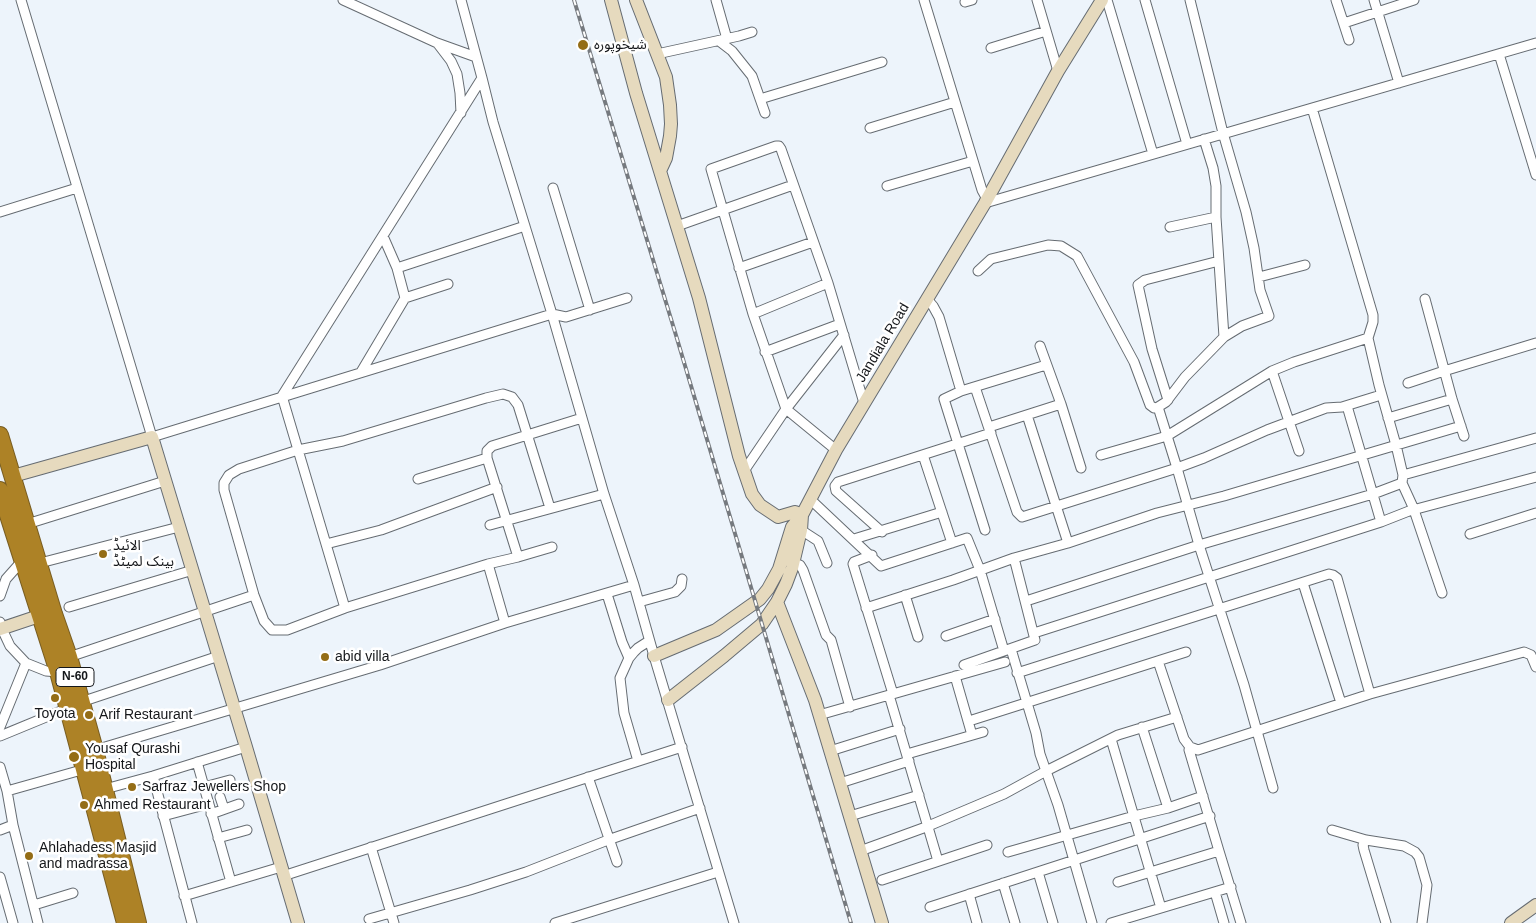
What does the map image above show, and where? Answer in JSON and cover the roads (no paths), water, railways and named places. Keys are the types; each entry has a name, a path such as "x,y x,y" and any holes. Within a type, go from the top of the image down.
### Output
{"highway":[{"name":"N-60","path":"0,435 54,614 69,657 85,769 125,923"},
{"name":"N-60","path":"1,493 58,672 95,750 138,923"}],"street":[{"path":"20,0 298,923"},
{"path":"343,0 437,43 476,57"},
{"path":"461,0 493,122 552,314 604,494 634,585 734,923"},
{"path":"611,0 636,93 699,298 744,471 752,494 760,505 778,517 795,512 802,515 802,530 786,584 777,602 762,624 668,700"},
{"path":"636,0 666,76 671,124 666,158 660,171"},
{"path":"716,0 723,40 752,76 765,113"},
{"path":"924,0 986,201 1536,43"},
{"path":"1037,0 1058,72"},
{"name":"Jandiala Road","path":"654,656 716,630 760,599 768,589 779,569 792,527 802,515 836,450 986,201 1058,72 1102,0"},
{"path":"1107,0 1153,154"},
{"path":"1144,0 1187,144"},
{"path":"978,271 991,259 1048,245 1061,246 1070,250 1078,257 1134,362 1152,408 1158,407 1168,400 1185,377 1224,337 1242,326 1269,316 1260,290 1248,221 1223,133 1190,0"},
{"path":"1336,0 1349,40"},
{"path":"1374,0 1399,83"},
{"path":"1344,23 1414,0"},
{"path":"991,48 1046,31"},
{"path":"657,54 752,32"},
{"path":"437,43 451,61 456,74 460,93 460,113"},
{"path":"1499,54 1536,175"},
{"path":"760,99 882,62"},
{"path":"345,608 282,396 482,78"},
{"path":"870,128 955,102"},
{"path":"1312,108 1372,316 1373,322 1368,338 1396,445 1402,479 1442,593"},
{"path":"1204,139 1215,176 1224,337"},
{"path":"836,450 786,408 753,314 711,169 779,146 828,283 864,403"},
{"path":"887,186 973,161"},
{"path":"677,226 794,185"},
{"path":"0,212 77,188"},
{"path":"553,188 590,310"},
{"path":"1170,227 1216,217"},
{"path":"397,268 525,226"},
{"path":"383,236 397,268 404,298"},
{"path":"739,268 813,242"},
{"path":"1168,400 1152,349 1138,284 1145,280 1219,262"},
{"path":"1259,277 1305,265"},
{"path":"753,314 828,283"},
{"path":"361,372 404,298 448,284"},
{"path":"1,493 15,483 282,396 552,314 566,317 627,298"},
{"path":"1424,299 1464,436"},
{"path":"927,300 936,310 939,317 961,391"},
{"path":"765,352 840,324"},
{"path":"744,471 786,408 844,335"},
{"path":"1101,455 1167,436 1272,371 1368,338"},
{"path":"1408,383 1536,343"},
{"path":"1040,346 1081,468"},
{"path":"985,530 944,400 961,391 1046,365"},
{"path":"1272,371 1299,451"},
{"path":"975,387 1019,515 1024,517 1178,468 1267,430 1326,408 1347,406 1382,396"},
{"path":"550,508 515,400 512,397 500,394 343,441 298,450 239,469 229,475 224,483 224,490 254,595 264,621 272,630 287,630 345,608 488,564 552,547"},
{"path":"1388,418 1452,399"},
{"path":"882,532 836,491 836,484 841,480 957,444 1027,415 1061,404"},
{"path":"1347,406 1381,522"},
{"path":"1158,407 1178,468 1199,545 1257,730 1273,788"},
{"path":"1027,415 1068,543"},
{"path":"518,557 487,458 487,451 492,446 582,418"},
{"path":"866,608 1014,558 1068,543 1157,513 1188,506 1461,426"},
{"path":"1026,602 1199,545 1372,494 1402,479 1536,438"},
{"path":"923,455 952,543"},
{"path":"418,479 487,458"},
{"path":"1034,633 1381,522 1413,510 1536,477"},
{"path":"27,524 165,481"},
{"path":"326,544 381,530 497,487"},
{"path":"490,525 604,494"},
{"path":"810,499 872,555 879,564 884,566 967,538 980,570 994,619 1017,673 1046,771 1068,836 1092,923"},
{"path":"854,539 882,532 942,512"},
{"path":"1470,534 1536,513"},
{"path":"40,563 179,526"},
{"path":"802,530 818,541 827,563"},
{"path":"872,555 853,564 938,862"},
{"path":"964,665 1035,640 1014,558"},
{"path":"0,596 2,584 22,561"},
{"path":"793,563 800,565 803,570 826,635 831,640 850,707"},
{"path":"488,564 505,624"},
{"path":"69,607 193,570"},
{"path":"1017,673 1329,574 1336,578 1370,694"},
{"path":"639,602 675,592 681,586 682,578"},
{"path":"1304,583 1341,703"},
{"path":"95,750 380,665 505,624 634,585"},
{"path":"607,594 629,658"},
{"path":"69,657 254,595"},
{"path":"905,595 918,637"},
{"path":"777,602 809,684 882,923"},
{"path":"39,616 0,627 10,646 26,663 46,671 58,672"},
{"path":"946,636 994,619"},
{"path":"638,762 624,712 620,678 629,658 638,648 650,641"},
{"path":"969,721 1186,652"},
{"path":"1158,661 1184,740 1193,749 1201,749 1370,694 1524,652 1532,655 1536,667"},
{"path":"0,736 75,705 219,656"},
{"path":"819,715 1005,662"},
{"path":"1,722 26,663"},
{"path":"955,676 972,735"},
{"path":"860,850 928,826 1004,794 1111,739 1176,716"},
{"path":"1142,728 1168,808"},
{"path":"830,751 900,729"},
{"path":"840,784 908,757 983,732"},
{"path":"1111,739 1161,908"},
{"path":"105,789 246,747"},
{"path":"1190,747 1189,750 1210,816 1218,851 1241,923"},
{"path":"184,896 231,882 371,848 682,748"},
{"path":"197,762 231,882"},
{"path":"0,767 38,923"},
{"path":"7,791 85,769"},
{"path":"153,776 192,923"},
{"path":"588,777 617,862"},
{"path":"204,787 230,780"},
{"path":"850,816 919,795"},
{"path":"1008,852 1168,808 1203,796"},
{"path":"220,797 224,810"},
{"path":"164,816 208,804"},
{"path":"211,814 239,804"},
{"path":"369,919 526,872 608,840 700,808"},
{"path":"930,907 1210,816"},
{"path":"0,830 13,825"},
{"path":"218,838 248,830"},
{"path":"1332,830 1366,840 1410,848 1415,852 1419,857 1427,884 1422,923"},
{"path":"1366,840 1363,845 1364,850 1386,923"},
{"path":"882,880 986,845"},
{"path":"371,848 394,923"},
{"path":"1118,882 1218,851"},
{"path":"555,923 718,872"},
{"path":"1038,872 1053,923"},
{"path":"0,877 13,923"},
{"path":"1003,883 1015,923"},
{"path":"1111,923 1134,920 1161,908 1231,887"},
{"path":"1215,892 1224,923"},
{"path":"34,905 73,893"},
{"path":"969,894 977,923"},
{"path":"1511,923 1536,905"}],"railway":[{"path":"574,0 851,923"}],"place":[{"name":"شیخوپورہ","path":"583,45"},
{"name":"الائیڈ بینک لمیٹڈ","path":"103,554"},
{"name":"abid villa","path":"325,657"},
{"name":"Toyota","path":"55,698"},
{"name":"Arif Restaurant","path":"89,715"},
{"name":"Yousaf Qurashi Hospital","path":"74,757"},
{"name":"Sarfraz Jewellers Shop","path":"132,787"},
{"name":"Ahmed Restaurant","path":"84,805"},
{"name":"Ahlahadess Masjid and madrassa","path":"29,856"}]}
